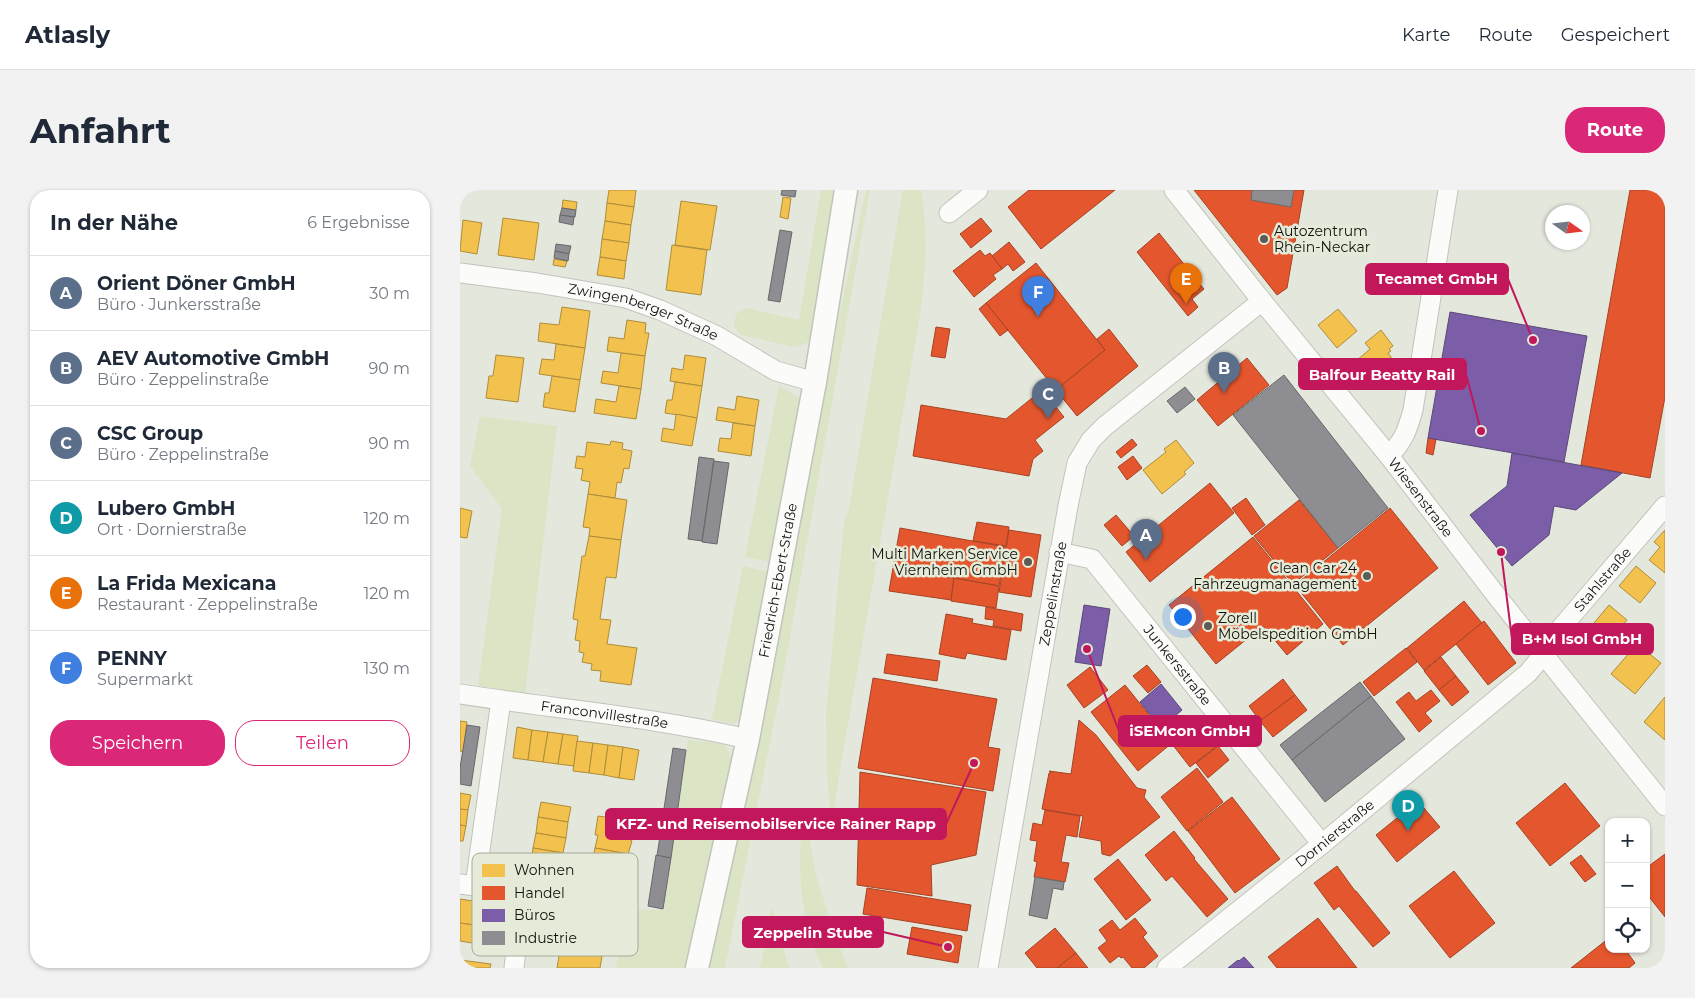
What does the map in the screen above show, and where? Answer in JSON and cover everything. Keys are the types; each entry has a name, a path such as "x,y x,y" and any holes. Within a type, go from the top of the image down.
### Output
{"street":[{"name":"Friedrich-Ebert-Straße","path":"697,968 748,739 815,382 846,190"},
{"path":"949,213 978,190"},
{"name":"Wiesenstraße","path":"1174,190 1389,456 1543,655 1665,806"},
{"path":"1389,456 1402,442 1413,410 1448,190"},
{"name":"Zwingenberger Straße","path":"460,273 537,283 626,298 660,310 717,336 776,371 815,382"},
{"name":"Zeppelinstraße","path":"988,968 1077,462 1091,440 1105,426 1262,301"},
{"name":"Stahlstraße","path":"1543,655 1555,636 1665,506"},
{"name":"Junkersstraße","path":"1060,552 1092,559 1322,844"},
{"name":"Dornierstraße","path":"1167,968 1322,844 1528,673 1543,655"},
{"name":"Franconvillestraße","path":"460,694 656,721 707,729 748,739"},
{"path":"473,853 501,700"},
{"path":"467,885 472,858"}],"green space":[{"path":"821,190 837,190 814,334 807,343 795,347 741,335 734,327 736,314 745,308 799,320"},
{"path":"866,190 870,190 779,698 725,968 709,968 729,880 838,321"},
{"path":"903,190 921,190 925,224 923,293 840,769 832,826 827,775 826,715 844,522 849,509"},
{"path":"779,386 800,398 770,562 745,557"},
{"path":"480,416 557,426 525,693 478,686 502,509 470,466"},
{"path":"743,566 768,572 741,719 733,724 712,719"},
{"path":"688,740 725,744 731,758 685,968 616,968 618,956 638,956 638,910 664,910"},
{"path":"803,807 816,875 835,936 848,968 823,968 808,929 801,889 800,869"},
{"path":"772,907 788,965 790,968 760,968"}],"building: Wohnen":[{"path":"609,190 636,190 634,207 607,203"},
{"path":"783,197 791,198 788,219 780,217"},
{"path":"563,200 577,202 576,210 562,208"},
{"path":"681,201 717,206 710,250 675,245"},
{"path":"607,203 634,207 631,225 605,221"},
{"path":"503,218 539,223 534,260 498,255"},
{"path":"463,220 482,223 477,254 460,251"},
{"path":"605,221 631,225 629,243 602,239"},
{"path":"602,239 629,243 626,261 600,257"},
{"path":"672,245 707,250 701,295 666,290"},
{"path":"600,257 626,261 624,279 597,275"},
{"path":"554,259 567,261 565,267 553,265"},
{"path":"562,307 590,311 585,348 538,341 540,323 559,325"},
{"path":"1338,309 1357,331 1337,348 1318,325"},
{"path":"627,320 646,323 645,333 649,333 645,356 607,351 609,337 624,339"},
{"path":"1381,330 1393,346 1389,349 1391,351 1388,353 1391,357 1390,365 1386,368 1384,366 1365,382 1350,366 1370,349 1365,343"},
{"path":"556,344 585,348 580,380 539,374 542,359 554,360"},
{"path":"621,353 645,356 641,389 601,383 603,371 618,373"},
{"path":"496,355 524,358 518,402 486,398 489,376 493,376"},
{"path":"685,355 706,358 702,386 670,381 672,368 683,370"},
{"path":"552,376 580,380 575,412 543,407 545,393 549,393"},
{"path":"675,382 702,386 697,418 665,413 667,400 672,400"},
{"path":"619,386 641,389 636,419 594,413 596,399 616,402"},
{"path":"737,396 759,400 755,426 716,420 718,407 735,410"},
{"path":"676,414 697,418 692,446 661,441 663,428 674,430"},
{"path":"733,423 755,426 751,456 718,451 720,438 731,439"},
{"path":"1176,440 1194,463 1184,472 1186,474 1162,494 1143,470 1166,452 1164,449"},
{"path":"611,441 623,443 622,449 632,451 629,469 624,468 621,483 617,482 615,498 588,494 590,482 581,480 583,469 575,468 577,456 585,457 587,442 610,445"},
{"path":"588,494 627,500 621,540 589,536 590,528 583,527"},
{"path":"460,508 472,511 467,538 460,537"},
{"path":"1665,530 1665,573 1649,560 1660,547 1654,542"},
{"path":"589,536 621,540 616,578 606,577 600,619 611,620 607,644 637,648 631,685 600,681 601,671 591,670 592,664 582,662 584,653 579,652 580,641 575,640 578,620 573,619 582,556 585,556"},
{"path":"1636,566 1656,583 1640,603 1619,586"},
{"path":"1609,605 1627,620 1602,650 1584,635"},
{"path":"1637,644 1661,663 1635,694 1611,674"},
{"path":"1665,697 1665,740 1644,722"},
{"path":"460,721 467,722 463,752 460,751"},
{"path":"517,727 532,730 528,760 513,758"},
{"path":"532,730 548,732 543,762 528,760"},
{"path":"548,732 563,734 558,764 543,762"},
{"path":"563,734 578,736 574,766 558,764"},
{"path":"577,741 593,743 589,773 573,771"},
{"path":"593,743 608,745 604,775 589,773"},
{"path":"608,745 623,747 619,778 604,775"},
{"path":"623,747 639,750 634,780 619,778"},
{"path":"460,793 471,795 468,810 460,809"},
{"path":"541,802 571,807 568,822 538,817"},
{"path":"460,809 468,810 466,826 460,825"},
{"path":"598,816 633,821 630,840 632,841 628,853 595,848 598,835 595,835"},
{"path":"538,817 568,822 566,838 536,833"},
{"path":"460,825 466,826 463,841 460,841"},
{"path":"536,833 566,838 563,853 533,848"},
{"path":"533,848 563,853 532,853"},
{"path":"595,848 622,853 594,853"},
{"path":"460,899 472,901 472,925 460,923"},
{"path":"460,923 472,925 472,943 460,941"},
{"path":"559,956 602,956 600,968 557,968"},
{"path":"460,960 491,964 490,968 460,968"}],"building: Handel":[{"path":"1029,190 1115,190 1041,249 1008,207"},
{"name":"Autozentrum Rhein-Neckar","path":"1194,190 1304,190 1287,288 1277,295"},
{"path":"1630,190 1665,190 1665,397 1650,478 1581,465"},
{"path":"981,218 992,231 971,248 960,234"},
{"path":"1159,233 1204,289 1192,299 1198,307 1188,316 1137,252"},
{"path":"1009,242 1025,262 1013,271 1008,264 1002,269 992,256"},
{"path":"980,250 985,256 990,253 1002,269 993,275 996,279 974,297 953,271"},
{"path":"1036,263 1105,350 1056,390 986,303"},
{"path":"986,303 1008,330 1000,336 979,309"},
{"path":"936,327 950,329 945,358 931,356"},
{"path":"1109,329 1138,366 1077,416 1056,390 1105,350 1097,339"},
{"path":"1247,358 1269,385 1218,426 1197,400"},
{"path":"1042,390 1064,417 1035,440 1043,451 1033,459 1029,476 913,456 921,405 1006,419"},
{"path":"1428,438 1436,439 1433,455 1426,453"},
{"path":"1132,439 1137,445 1121,458 1116,452"},
{"path":"1133,456 1142,468 1127,480 1118,467"},
{"path":"1210,483 1234,513 1150,582 1126,552"},
{"path":"1246,498 1265,525 1252,535 1232,508"},
{"path":"1299,500 1338,548 1293,584 1254,536"},
{"name":"Clean Car 24 Fahrzeugmanagement","path":"1390,508 1438,568 1343,645 1295,585"},
{"path":"1116,515 1134,536 1122,546 1104,525"},
{"path":"977,522 1009,527 1006,546 973,541"},
{"path":"900,528 1006,547 999,586 893,567"},
{"path":"1009,530 1041,535 1031,597 999,592"},
{"path":"1253,537 1323,624 1287,655 1263,626 1216,664 1169,605"},
{"path":"893,568 954,578 951,600 889,591"},
{"path":"954,578 999,586 996,608 951,601"},
{"path":"1464,601 1482,623 1424,670 1407,648"},
{"path":"986,607 1023,614 1021,631 993,626 994,620 985,619"},
{"path":"946,614 973,619 972,623 1011,630 1006,660 967,653 965,659 939,654"},
{"path":"1484,621 1516,663 1488,685 1456,644"},
{"path":"1406,648 1417,662 1374,696 1363,682"},
{"path":"887,654 940,661 937,681 884,673"},
{"path":"1441,657 1456,676 1439,690 1424,671"},
{"path":"1147,665 1161,682 1148,693 1133,676"},
{"path":"1090,667 1108,690 1084,708 1067,685"},
{"path":"1456,676 1469,692 1452,706 1439,690"},
{"path":"873,678 997,699 988,747 1000,749 993,791 858,768"},
{"path":"1283,679 1295,695 1260,721 1249,706"},
{"path":"1125,685 1172,743 1138,771 1091,712"},
{"path":"1431,690 1440,701 1425,713 1432,721 1419,732 1396,702 1409,692 1416,701"},
{"path":"1295,695 1307,710 1273,737 1260,721"},
{"path":"1079,720 1096,735 1137,788 1146,790 1144,797 1160,817 1110,856 1102,854 1101,841 1079,837 1083,816 1042,809 1049,773 1051,773 1049,771 1071,774"},
{"path":"1199,723 1217,746 1190,767 1172,744"},
{"path":"1218,746 1229,760 1208,778 1196,763"},
{"path":"1197,768 1223,802 1187,831 1161,797"},
{"path":"860,772 986,792 976,855 931,865 932,896 857,885"},
{"path":"1565,783 1600,826 1550,866 1516,823"},
{"path":"1232,797 1280,859 1235,893 1188,831"},
{"path":"1418,801 1440,827 1397,862 1376,835"},
{"path":"1045,810 1080,816 1077,837 1066,835 1061,862 1069,863 1065,882 1034,877 1037,862 1034,861 1037,841 1030,840 1033,823 1042,825"},
{"path":"1174,831 1194,859 1228,899 1207,917 1172,876 1166,881 1145,855"},
{"path":"1665,854 1665,917 1650,898 1650,865"},
{"path":"1581,855 1596,874 1585,882 1570,863"},
{"path":"1118,859 1151,900 1126,920 1094,879"},
{"path":"1337,866 1390,933 1373,947 1339,906 1334,910 1314,883"},
{"path":"1454,871 1495,923 1450,958 1409,906"},
{"path":"867,888 971,905 967,931 863,914"},
{"path":"1135,918 1147,933 1143,937 1158,956 1144,968 1132,968 1123,957 1119,956 1110,963 1098,948 1107,941 1099,930 1112,920 1120,930"},
{"path":"1318,918 1357,968 1277,968 1268,957"},
{"path":"912,927 962,936 958,963 907,954"},
{"path":"1055,928 1076,953 1057,968 1037,968 1025,953"},
{"path":"1605,941 1605,953 1628,953 1635,963 1629,968 1571,968"},
{"path":"1076,953 1088,968 1057,968"}],"building: Büros":[{"path":"1450,312 1587,336 1564,462 1428,438"},
{"path":"1512,453 1622,473 1576,510 1554,506 1549,535 1512,566 1470,515 1507,486"},
{"path":"1084,605 1110,609 1101,666 1075,662"},
{"path":"1161,684 1182,710 1161,728 1140,702"},
{"path":"1244,957 1254,968 1228,968 1238,960"}],"building: Industrie":[{"path":"782,190 796,190 795,197 781,195"},
{"path":"1252,190 1294,190 1291,207 1251,200"},
{"path":"562,208 576,210 575,217 560,215"},
{"path":"560,215 574,217 573,225 559,222"},
{"path":"780,230 792,232 780,302 768,300"},
{"path":"556,244 571,246 569,254 555,251"},
{"path":"555,251 569,254 568,261 554,258"},
{"path":"1284,375 1388,508 1338,548 1233,415"},
{"path":"1185,387 1195,399 1177,413 1167,401"},
{"path":"699,457 714,459 702,541 688,539"},
{"path":"714,461 729,463 717,544 702,542"},
{"path":"1360,682 1371,696 1292,760 1280,745"},
{"path":"1371,696 1405,739 1325,802 1292,760"},
{"path":"467,725 480,727 471,786 460,784 460,768"},
{"path":"673,748 686,750 671,858 657,856"},
{"path":"656,855 671,858 663,909 648,906"},
{"path":"1035,877 1064,882 1063,890 1053,888 1047,919 1029,915"}],"place":[{"name":"Autozentrum Rhein-Neckar","path":"1264,239"},
{"name":"La Frida Mexicana","path":"1186,304"},
{"name":"PENNY","path":"1038,317"},
{"name":"Tecamet GmbH","path":"1533,340"},
{"name":"AEV Automotive GmbH","path":"1224,393"},
{"name":"CSC Group","path":"1048,419"},
{"name":"Balfour Beatty Rail","path":"1481,431"},
{"name":"B+M Isol GmbH","path":"1501,552"},
{"name":"Orient Döner GmbH","path":"1146,560"},
{"name":"Multi Marken Service Viernheim GmbH","path":"1028,562"},
{"name":"Clean Car 24 Fahrzeugmanagement","path":"1367,576"},
{"name":"Zorell Möbelspedition GmbH","path":"1208,626"},
{"name":"iSEMcon GmbH","path":"1087,649"},
{"name":"KFZ- und Reisemobilservice Rainer Rapp","path":"974,763"},
{"name":"Lubero GmbH","path":"1408,831"},
{"name":"Zeppelin Stube","path":"948,947"}]}
